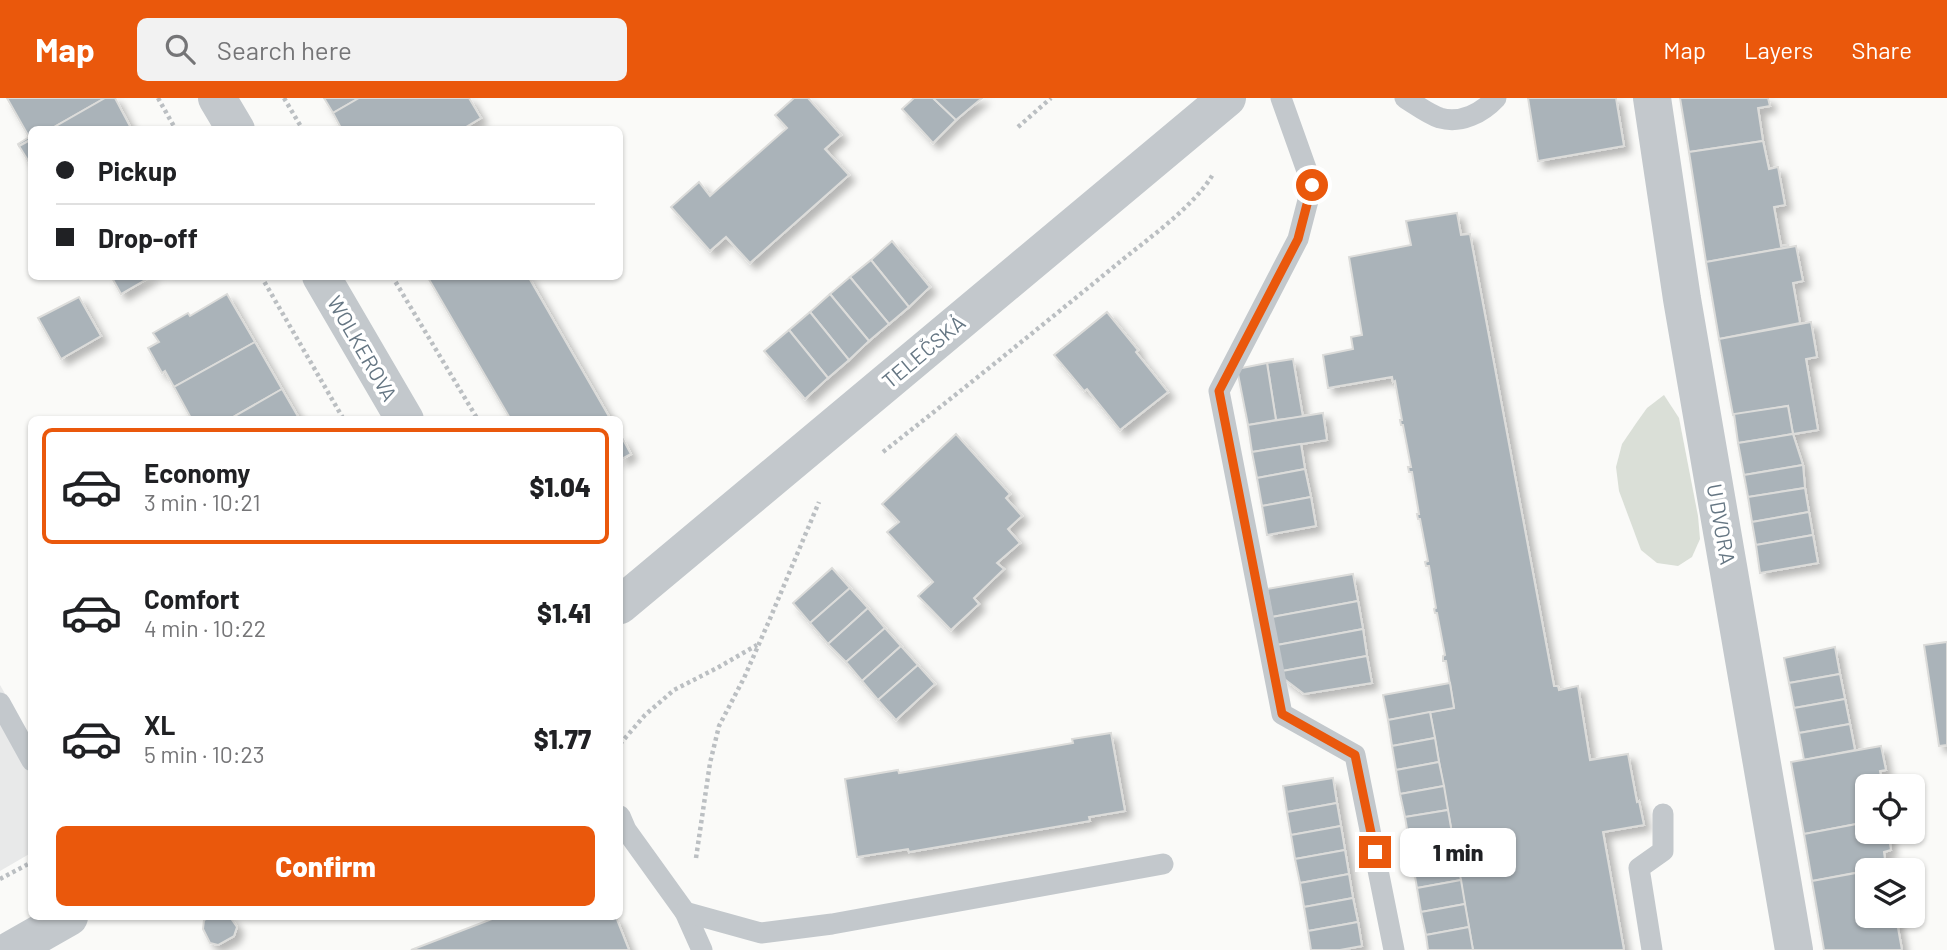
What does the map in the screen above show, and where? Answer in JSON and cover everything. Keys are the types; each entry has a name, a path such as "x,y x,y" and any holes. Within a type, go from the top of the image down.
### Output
{"street":[{"path":"218,98 234,126"},
{"name":"TELEČSKÁ","path":"623,602 1227,98"},
{"name":"U DVORA","path":"1652,98 1682,299 1794,950"},
{"name":"WOLKEROVA","path":"323,280 403,416"},
{"path":"11,950 64,920"}],"lane":[{"path":"1281,98 1312,185 1298,239 1219,391 1282,714 1355,755 1394,950"},
{"path":"1405,98 1439,118 1460,120 1485,109 1496,98"},
{"path":"0,703 28,754"},
{"path":"1653,950 1639,868 1663,851 1663,814"},
{"path":"623,823 685,912 702,950"},
{"path":"685,912 761,933 832,924 1163,864"}],"path":[{"path":"158,98 174,126"},
{"path":"284,98 301,126"},
{"path":"1018,127 1051,98"},
{"path":"882,453 1174,217 1208,184 1217,168"},
{"path":"263,280 342,416"},
{"path":"393,280 476,416"},
{"path":"685,912 698,850 710,762 719,726 786,585 819,502"},
{"path":"623,741 645,715 674,690 758,645"},
{"path":"0,879 28,864"}],"shaded area":[{"path":"1664,395 1679,418 1700,539 1692,557 1678,566 1657,563 1641,550 1619,491 1616,467 1622,444 1647,408"},
{"path":"0,685 28,734 28,855 0,871"}],"building":[{"path":"7,98 105,98 56,126 28,126 28,135"},
{"path":"105,98 115,98 130,126 56,126"},
{"path":"324,98 359,98 333,113"},
{"path":"359,98 469,98 481,118 468,126 340,126 333,113"},
{"path":"794,98 808,98 841,135 825,149 849,175 750,263 726,237 710,251 671,207 699,182 710,196 787,128 775,115"},
{"path":"914,98 933,98 956,120 933,143 902,109"},
{"path":"933,98 982,98 956,120"},
{"path":"1528,98 1616,98 1624,146 1538,161"},
{"path":"1680,98 1768,98 1770,106 1758,108 1763,141 1689,152"},
{"path":"28,141 28,161 19,146"},
{"path":"1763,141 1769,169 1778,167 1785,205 1774,207 1781,246 1789,247 1706,262 1689,152"},
{"path":"1457,213 1461,235 1470,234 1554,686 1558,686 1559,690 1578,686 1590,760 1628,754 1637,802 1639,801 1644,825 1603,832 1624,950 1473,950 1430,712 1454,708 1446,661 1443,661 1445,655 1434,609 1436,608 1429,566 1426,566 1425,562 1428,561 1417,514 1412,472 1409,472 1408,467 1411,467 1400,420 1395,381 1393,382 1392,377 1328,388 1323,355 1353,349 1351,337 1362,335 1349,257 1411,245 1406,221"},
{"path":"892,241 930,287 909,307 871,260"},
{"path":"1796,246 1803,281 1793,283 1800,323 1719,339 1706,262"},
{"path":"871,260 909,307 889,324 850,277"},
{"path":"850,277 889,324 869,341 830,294"},
{"path":"113,280 145,280 121,294"},
{"path":"429,280 530,280 609,416 509,416"},
{"path":"227,294 255,342 174,387 165,371 162,373 148,348 159,342 153,333 188,313 190,316"},
{"path":"830,294 869,341 849,360 810,312"},
{"path":"79,297 101,336 61,359 38,318"},
{"path":"810,312 849,360 828,378 789,330"},
{"path":"1107,312 1168,392 1120,430 1087,389 1084,391 1054,355"},
{"path":"1811,322 1817,357 1806,359 1818,430 1793,434 1788,406 1733,415 1719,339"},
{"path":"789,330 828,378 805,399 764,351"},
{"path":"255,342 282,389 235,416 190,416 174,387"},
{"path":"1293,359 1303,417 1276,420 1267,363"},
{"path":"1267,363 1276,420 1248,425 1237,369"},
{"path":"282,389 298,416 235,416"},
{"path":"1788,406 1793,434 1738,443 1734,414"},
{"path":"1323,413 1327,440 1252,452 1248,425"},
{"path":"956,434 1010,494 1006,498 1022,516 1008,529 1020,543 997,563 1004,569 974,598 979,604 951,630 918,596 933,582 887,532 899,522 882,504"},
{"path":"1793,434 1803,465 1744,475 1738,443"},
{"path":"623,439 631,454 623,458"},
{"path":"1301,444 1305,469 1257,478 1252,452"},
{"path":"1803,465 1805,488 1748,497 1744,475"},
{"path":"1305,469 1311,497 1262,506 1257,478"},
{"path":"1805,488 1809,512 1752,522 1748,497"},
{"path":"1311,497 1316,526 1267,535 1262,506"},
{"path":"1809,512 1813,535 1756,545 1752,522"},
{"path":"1813,535 1818,563 1760,573 1756,545"},
{"path":"832,568 850,588 810,623 793,603"},
{"path":"1353,574 1358,601 1272,617 1267,589"},
{"path":"850,588 868,608 828,644 810,623"},
{"path":"1358,601 1363,629 1277,645 1272,617"},
{"path":"868,608 885,628 846,662 828,644"},
{"path":"885,628 901,646 862,681 846,662"},
{"path":"1363,629 1367,656 1282,671 1277,645"},
{"path":"1947,642 1947,745 1939,746 1924,645"},
{"path":"901,646 918,665 878,700 862,681"},
{"path":"1835,647 1840,674 1789,683 1784,658"},
{"path":"1367,656 1372,683 1304,694 1283,678 1282,671"},
{"path":"918,665 935,684 896,720 878,700"},
{"path":"1840,674 1845,699 1794,708 1789,683"},
{"path":"1450,683 1454,708 1388,720 1383,695"},
{"path":"1845,699 1850,724 1799,733 1794,708"},
{"path":"1430,712 1435,738 1392,746 1388,720"},
{"path":"1850,724 1855,750 1804,760 1799,733"},
{"path":"1111,733 1125,811 1089,817 1090,821 909,852 908,849 857,857 845,779 898,770 899,773 1073,743 1072,739"},
{"path":"1435,738 1439,762 1396,770 1392,746"},
{"path":"1881,746 1886,770 1880,771 1881,774 1855,774 1855,824 1804,834 1791,762"},
{"path":"1439,762 1444,786 1400,794 1396,770"},
{"path":"1333,778 1337,803 1287,812 1283,786"},
{"path":"1444,786 1448,810 1405,817 1400,794"},
{"path":"1337,803 1341,826 1291,835 1287,812"},
{"path":"1448,810 1452,833 1409,841 1405,817"},
{"path":"1855,824 1855,844 1890,844 1891,850 1884,852 1885,858 1855,858 1855,873 1812,881 1804,834"},
{"path":"1341,826 1345,850 1295,859 1291,835"},
{"path":"1452,833 1456,857 1413,865 1409,841"},
{"path":"1345,850 1349,874 1300,883 1295,859"},
{"path":"1456,857 1461,880 1417,888 1413,865"},
{"path":"1855,873 1855,928 1898,928 1902,950 1824,950 1812,881"},
{"path":"1349,874 1353,898 1304,907 1300,883"},
{"path":"1461,880 1465,904 1421,912 1417,888"},
{"path":"1353,898 1358,922 1308,931 1304,907"},
{"path":"1465,904 1469,927 1426,935 1421,912"},
{"path":"204,920 232,920 237,927 234,936 218,945 210,943 203,929"},
{"path":"489,920 617,920 629,950 411,950"},
{"path":"1358,922 1362,946 1340,950 1311,950 1308,931"},
{"path":"1469,927 1473,950 1428,950 1426,935"}],"route":[{"path":"1312,185 1298,239 1219,391 1282,714 1355,755 1375,852"}]}
